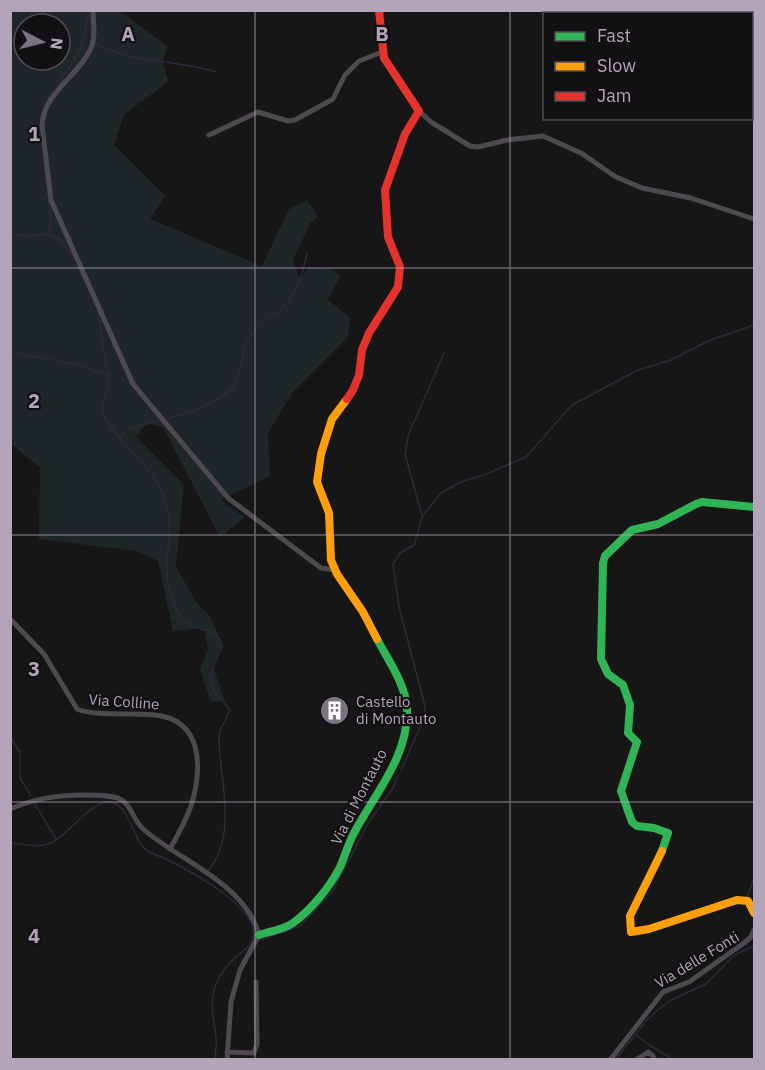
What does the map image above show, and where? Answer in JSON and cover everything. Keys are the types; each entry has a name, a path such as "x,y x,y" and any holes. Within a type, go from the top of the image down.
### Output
{"street":[{"path":"93,10 92,46 83,62 53,96 43,113 43,135 51,200 133,384 228,498 250,517 321,568 335,570"},
{"path":"379,10 382,52 389,67 419,111 431,122 470,146 478,147 507,140 543,136 581,153 616,177 642,188 722,207 754,219"},
{"path":"209,135 258,112 288,121 295,120 333,99 345,75 359,61 382,52"},
{"name":"Via di Montauto","path":"259,935 294,922 334,877 354,833 392,769 407,721 404,692 363,612 340,580 331,560 328,513 317,482 321,454 332,419 353,390 359,375 362,350 369,333 398,287 400,267 387,230 385,190 405,134 419,111"},
{"path":"754,507 702,502 658,524 632,530 620,541 605,556 603,563 601,659 608,674 623,685 630,705 628,733 637,742 621,791 632,822 638,826 668,833 668,840 630,916 631,932 649,929 737,900 748,901 754,913"},
{"name":"Via Colline","path":"10,619 44,654 77,709 92,713 157,715 178,721 186,728 196,748 198,768 192,803 170,849"},
{"path":"10,808 45,797 107,795 121,799 129,807 141,827 223,885 248,910 257,925 259,935 240,970 231,1002 227,1059"},
{"path":"744,943 754,930"},
{"name":"Via delle Fonti","path":"610,1059 663,992 689,982 744,943 754,942"},
{"path":"227,1052 254,1053 257,1044 256,982"},
{"path":"636,1059 648,1052 654,1059"}],"shaded area":[{"path":"10,11 119,11 168,46 163,60 168,82 124,115 114,145 165,196 150,219 262,266 289,209 307,200 318,217 310,223 293,261 300,279 309,267 330,269 340,276 328,300 350,318 348,337 293,392 268,433 270,476 221,500 245,518 220,537 163,427 147,423 136,437 184,485 176,567 197,603 209,615 224,647 212,664 225,701 211,702 200,669 208,649 204,628 173,631 158,561 137,551 39,539 40,467 11,444"}],"waterway":[{"path":"52,94 80,51 90,10"},
{"path":"96,44 125,55 216,72"},
{"path":"44,166 51,218 49,233"},
{"path":"10,233 22,236 52,235 59,239 75,260"},
{"path":"164,419 203,406 223,396 230,389 236,382 250,336 280,310 293,295 302,275 307,253"},
{"path":"98,311 109,376 103,405 104,414 113,429 152,475 163,493 169,527 167,575 174,604 179,614 189,625 214,634 221,646 211,675 211,682 214,692 230,710 220,731 219,740 225,824 223,841 208,871"},
{"path":"401,770 424,718 425,706 399,607 393,564 400,553 414,545 422,517 441,493 463,481 484,475 526,457 572,405 638,370 671,360 708,341 754,325"},
{"path":"10,352 79,365 108,376"},
{"path":"422,516 405,454 408,436 444,353"},
{"path":"120,436 130,429 159,420"},
{"path":"10,737 20,752 20,778 31,796"},
{"path":"261,940 300,926 332,892 369,822 393,788 398,775"},
{"path":"10,843 36,845 51,843 95,806 110,802 122,809 138,839 148,851 208,882 237,905 253,929 252,941 226,967 213,993 215,1060"},
{"path":"35,804 56,839"},
{"path":"747,897 754,878"},
{"path":"615,1060 647,1020 660,1008 671,1000 706,984 734,955 754,946"},
{"path":"636,1035 674,1060"}],"traffic: fast":[{"path":"662,851 668,833 637,826 632,822 621,791 637,742 628,733 630,705 623,685 608,674 601,659 603,563 605,556 632,530 658,524 696,504 702,502 754,507"},
{"path":"259,935 293,923 307,912 325,890 336,875 354,833 396,759 406,726 406,700 396,673 377,639"}],"traffic: slow":[{"path":"347,399 332,419 321,454 317,482 329,513 331,560 337,574 363,612 377,639"},
{"path":"662,851 630,916 631,932 649,929 737,900 748,901 754,913"}],"traffic: jam":[{"path":"347,399 359,375 362,350 369,333 398,287 400,267 388,237 385,190 405,134 419,111 384,58 379,10"}],"place":[{"name":"Castello di Montauto","path":"335,711"}]}
